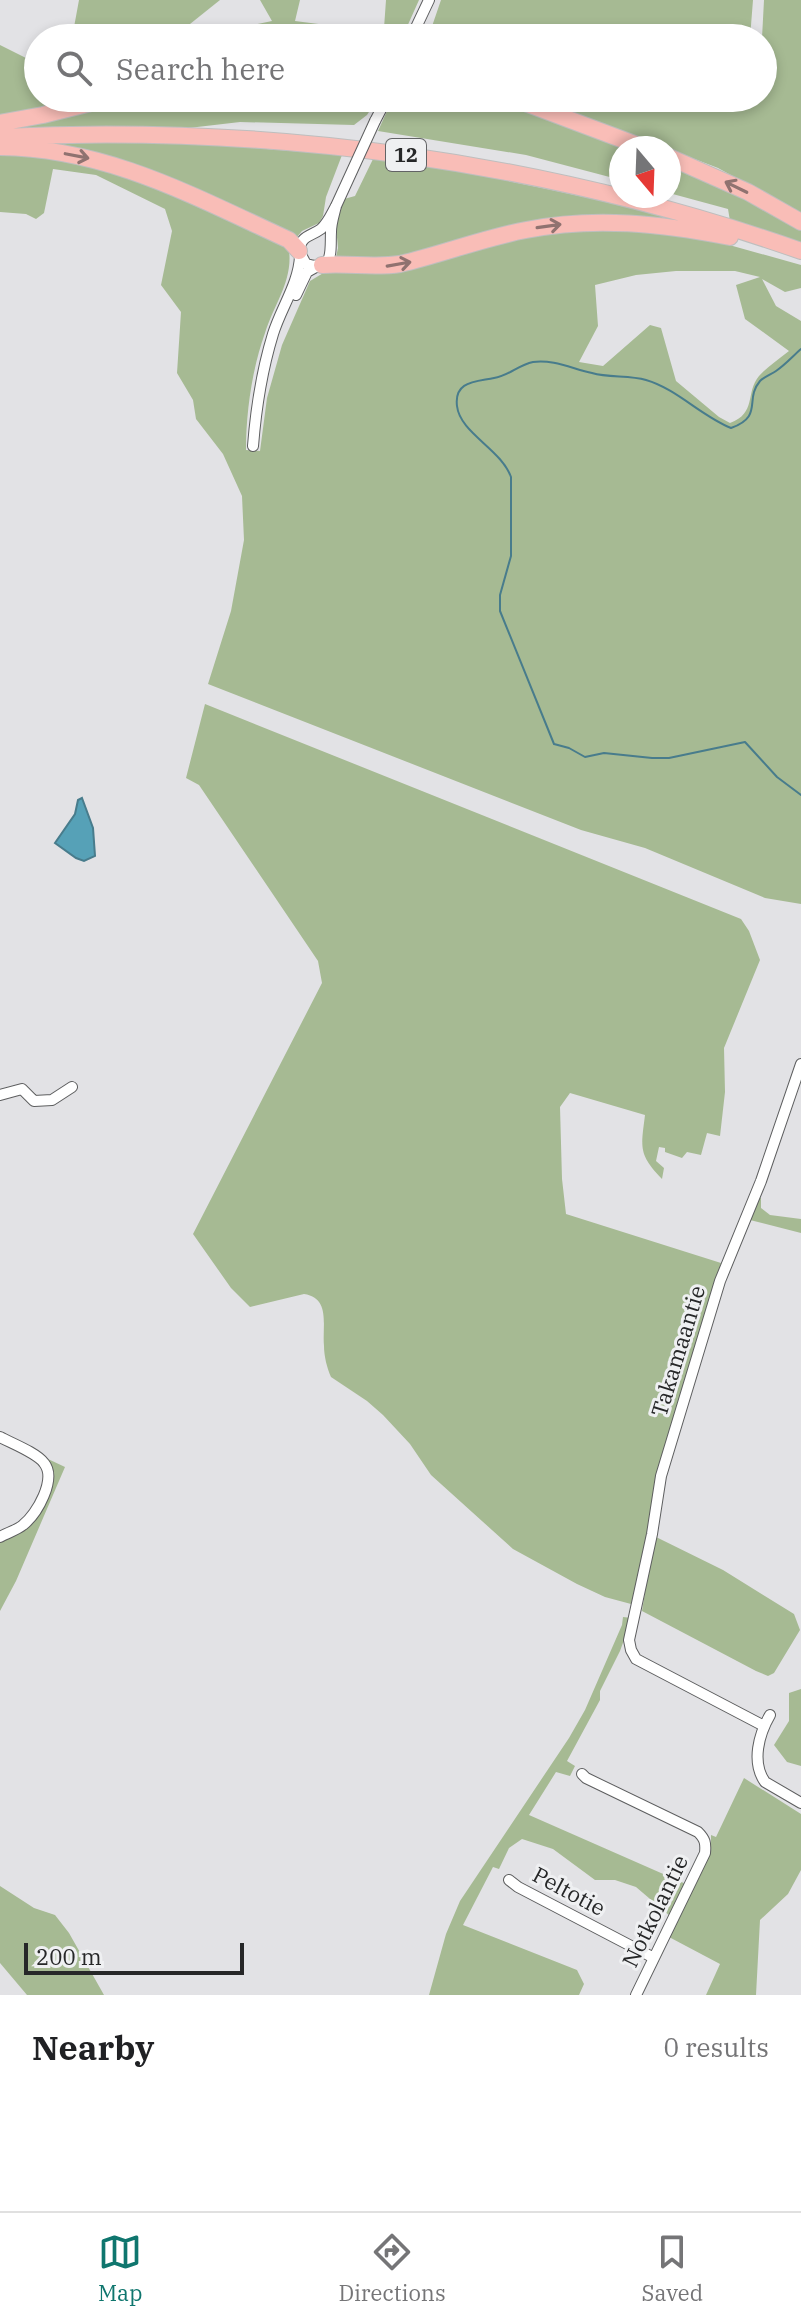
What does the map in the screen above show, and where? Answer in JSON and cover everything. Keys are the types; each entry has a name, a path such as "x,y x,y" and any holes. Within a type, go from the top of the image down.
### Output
{"highway":[{"path":"0,123 57,112"},
{"path":"549,112 613,136"},
{"name":"12","path":"0,137 127,135 223,138 308,143 418,156 536,177 616,196 703,219 801,253"},
{"path":"0,147 64,153 140,173 289,240 300,254"},
{"path":"681,162 748,192 801,222"},
{"path":"319,266 339,263 400,264 523,230 608,222 690,230 801,253"}],"street":[{"path":"418,24 431,0"},
{"path":"423,24 431,0"},
{"path":"253,446 268,354 294,282 301,241 321,228 336,206 379,112"},
{"path":"268,354 304,276 330,259 331,228 336,206"},
{"path":"300,254 306,264 319,266"},
{"name":"Takamaantie","path":"764,1726 636,1659 629,1640 661,1476 720,1281 761,1181 801,1064"},
{"path":"0,1095 22,1089 34,1101 52,1100 72,1087"},
{"path":"0,1437 43,1460 48,1482 44,1498 24,1524 0,1537"},
{"path":"770,1715 764,1726 758,1754 761,1776 765,1782 801,1803"},
{"name":"Notkolantie","path":"582,1774 698,1832 704,1839 705,1853 636,1995"},
{"name":"Peltotie","path":"509,1880 654,1958"}],"green space":[{"path":"79,0 220,0 190,24 75,24"},
{"path":"260,0 300,0 295,21 318,24 258,24 272,21"},
{"path":"386,0 419,0 408,24 384,24"},
{"path":"441,0 753,0 751,24 433,24"},
{"path":"764,0 801,0 801,214 718,168 681,154 681,136 635,136 572,112 777,112 777,24 763,24"},
{"path":"0,45 24,57 24,112 0,117"},
{"path":"71,112 369,112 354,125 240,122 180,129 7,129"},
{"path":"387,112 536,112 609,140 609,177 526,155 378,131"},
{"path":"34,144 205,144 342,155 326,197 323,216 319,223 302,231 296,238"},
{"path":"0,153 12,153 105,168 175,196 289,250 286,282 260,347 251,391 246,450 260,451 267,398 282,345 310,281 325,272 571,228 644,229 715,241 801,265 801,288 785,292 762,279 776,306 801,321 801,904 765,898 645,848 581,830 208,684 231,611 244,540 242,496 223,454 196,419 193,400 177,373 181,312 161,285 172,231 165,209 96,175 53,169 44,213 36,219 26,214 0,212","holes":["735,271 760,277 736,285 745,319 789,351 759,376 747,408 738,419 730,423 719,417 676,381 661,328 650,325 603,366 579,362 598,326 595,285 636,275"]},
{"path":"374,157 530,185 609,203 609,208 630,208 683,221 644,218 387,261 336,257 336,226 344,199 355,196"},
{"path":"681,168 706,177 801,228 801,243 730,221 728,209 681,196"},
{"path":"205,704 741,919 749,931 760,960 724,1048 725,1092 720,1136 707,1133 701,1155 687,1152 682,1158 659,1147 656,1161 664,1168 662,1179 643,1150 645,1115 570,1093 560,1107 566,1214 721,1263 631,1604 605,1597 577,1584 513,1549 431,1475 410,1444 383,1415 331,1377 325,1354 322,1307 318,1301 304,1294 250,1307 231,1288 193,1234 322,983 318,961 199,785 186,778"},
{"path":"757,1197 761,1198 761,1208 770,1215 801,1219 801,1233 750,1220"},
{"path":"48,1459 65,1467 0,1611 0,1540 46,1499"},
{"path":"654,1536 723,1570 794,1614 800,1630 774,1673 768,1676 756,1671 642,1611"},
{"path":"623,1617 632,1618 620,1651 600,1691 600,1700 567,1761 575,1766 570,1776 556,1772 529,1815 686,1884 670,1916 636,1887 615,1880 595,1880 553,1849 522,1839 509,1848 499,1869 493,1867 463,1925 577,1970 584,1984 579,1995 429,1995 446,1934 460,1901 569,1738 585,1710"},
{"path":"801,1689 801,1766 787,1762 774,1745 789,1721 789,1693"},
{"path":"744,1778 801,1814 801,1870 788,1894 760,1920 756,1995 706,1995 720,1964 669,1937 711,1848 711,1835 716,1837"},
{"path":"0,1886 34,1908 55,1915 69,1933 104,1995 27,1995 0,1963"}],"water":[{"path":"82,798 93,828 95,856 84,861 55,843 75,814 78,800"}],"waterway":[{"path":"801,349 760,381 747,418 731,428 646,380 599,375 548,362 528,363 499,377 467,384 457,398 465,425 499,458 511,477 511,556 500,595 500,611 554,744 585,757 604,753 669,758 745,742 777,777 801,795"}]}
